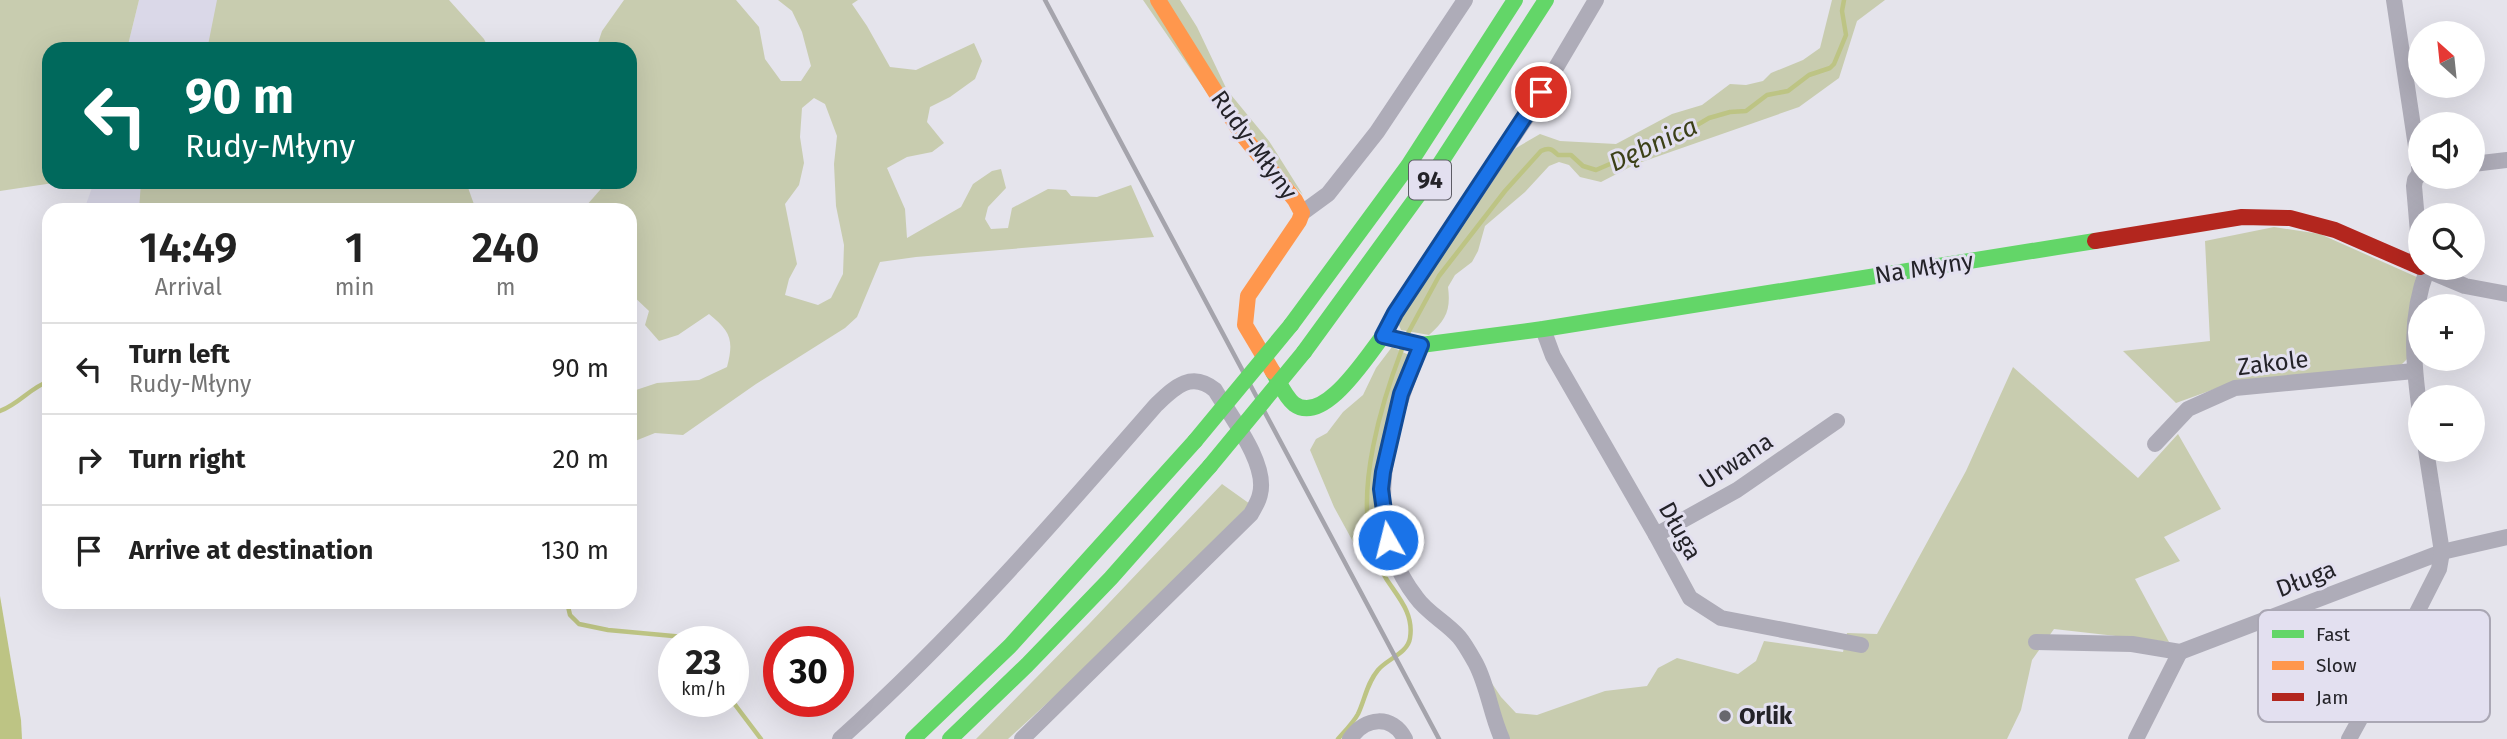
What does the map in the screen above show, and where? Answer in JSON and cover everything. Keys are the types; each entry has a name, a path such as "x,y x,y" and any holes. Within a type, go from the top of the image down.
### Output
{"main road":[{"name":"Rudy-Młyny","path":"1158,0 1241,133 1302,213 1248,296 1245,308 1245,325 1291,402 1301,409 1317,408 1330,400 1383,336"},
{"name":"94","path":"913,739 1010,646 1195,441 1291,325 1365,226 1516,0"},
{"name":"94","path":"950,739 1027,665 1111,578 1210,466 1304,352 1411,208 1511,58 1546,0"},
{"name":"Na Młyny","path":"1421,345 1543,329 2242,217 2290,218 2334,230 2408,261"},
{"path":"1383,336 1421,345"}],"street":[{"path":"1302,213 1328,194 1377,132 1465,0"},
{"path":"1383,336 1395,313 1528,116 1596,0"},
{"path":"2394,0 2411,112"},
{"path":"2485,163 2507,160"},
{"name":"Na Młyny","path":"2451,280 2465,286 2507,294"},
{"name":"Długa","path":"1543,329 1553,356 1690,598 1721,618 1861,645"},
{"path":"1421,345 1401,394 1383,472 1381,489 1388,540 1392,557 1416,598 1459,637 1477,666 1502,739"},
{"path":"2414,371 2416,385"},
{"name":"Zakole","path":"2155,444 2188,409 2235,388 2414,371"},
{"path":"840,739 894,691 973,612 1156,404 1178,384 1193,381 1208,384 1215,390 1257,462 1261,476 1261,495 1251,514 1022,739"},
{"name":"Urwana","path":"1656,535 1737,490 1837,421"},
{"path":"2418,610 2439,569 2442,552 2428,462"},
{"name":"Długa","path":"2290,610 2442,552 2507,537"},
{"name":"Długa","path":"2180,652 2258,622"},
{"path":"2036,642 2132,644 2180,652 2136,739"},
{"path":"1350,739 1364,723 1374,720 1392,723 1405,739"},
{"path":"2349,739 2358,722"}],"shaded area":[{"path":"0,0 139,0 129,42 42,42 42,185 0,191"},
{"path":"139,0 375,0 362,42 129,42"},
{"path":"217,0 449,0 486,42 209,42"},
{"path":"624,0 736,0 759,27 765,59 781,81 801,81 811,66 802,32 792,11 778,0 858,0 852,4 890,67 916,70 974,43 982,61 975,79 930,107 927,122 944,143 932,152 907,157 887,168 905,209 907,238 961,207 973,184 992,171 1001,169 1006,188 988,207 985,219 991,229 1008,228 1012,208 1048,189 1066,190 1071,196 1097,197 1131,185 1154,237 880,262 857,317 845,328 756,384 683,435 655,433 637,440 637,390 657,383 699,380 727,367 730,343 722,326 709,314 678,335 659,341 645,325 649,311 637,300 637,203 589,203 601,189 637,189 637,42 598,42 602,31","holes":["814,98 825,104 837,136 834,164 836,206 844,245 843,274 831,298 818,305 785,295 797,264 785,204 799,185 804,163 800,137 802,108"]},
{"path":"1143,0 1180,0 1197,27 1227,90 1269,141 1303,195 1216,106"},
{"path":"1832,0 1885,0 1857,21 1839,78 1799,107 1636,164 1601,182 1580,177 1569,165 1559,162 1549,166 1525,192 1485,226 1472,262 1455,275 1448,287 1448,308 1440,324 1429,335 1401,330 1397,320 1501,165 1516,148 1540,134 1560,141 1616,144 1672,114 1702,105 1730,84 1746,85 1763,81 1771,73 1803,60 1820,48"},
{"path":"92,189 317,189 312,203 86,203"},
{"path":"140,189 468,189 474,203 140,203"},
{"path":"2274,227 2320,234 2408,273 2408,280 2419,280 2417,294 2408,294 2408,358 2397,369 2223,386 2176,403 2123,351 2210,341 2205,241"},
{"path":"1392,347 1411,356 1376,494 1376,514 1387,564 1381,569 1368,569 1334,507 1310,450 1316,439 1327,433 1343,412 1363,395 1376,368"},
{"path":"2013,367 2138,478 2178,434 2221,509 2164,537 2180,561 2135,579 2169,642 2054,629 2032,660 2021,710 2007,739 1507,739 1485,673 1516,713 1537,715 1605,691 1647,686 1658,668 1677,658 1738,674 1756,661 1764,641 1843,652 1847,633 1877,634 1966,471"},
{"path":"1222,484 1250,504 1104,651 1008,739 976,739 1090,623"},
{"path":"0,596 21,720 22,739 0,739"}],"waterway":[{"name":"Dębnica","path":"1407,335 1439,276 1505,191 1541,151 1548,149 1558,155 1571,155 1583,166 1596,170 1640,151 1663,145 1709,118 1746,111 1767,95 1788,91 1809,75 1834,64 1846,35 1842,11 1844,0"},
{"name":"Dębnica","path":"1338,739 1358,714 1374,675 1405,648 1410,638 1408,614 1373,550 1367,498 1379,420 1402,349"},
{"name":"Dębnica","path":"0,411 42,385"},
{"name":"Dębnica","path":"569,609 570,615 579,624 658,635"},
{"name":"Dębnica","path":"744,717 761,739"}],"railway":[{"path":"1045,0 1439,739"}],"traffic: fast":[{"path":"1291,325 1408,166 1515,0"},
{"path":"1304,352 1430,179 1546,0"},
{"path":"1273,372 1291,401 1306,408 1318,405 1344,386 1383,336 1421,345 1543,329 2095,241"},
{"path":"1195,441 1291,325"},
{"path":"1210,466 1304,352"},
{"path":"913,739 1010,646 1195,441"},
{"path":"950,739 1027,665 1111,578 1210,466"}],"traffic: slow":[{"path":"1158,0 1241,133 1295,200 1302,213 1248,296 1245,325 1273,372"}],"traffic: jam":[{"path":"2095,241 2242,217 2290,218 2335,230 2408,262"}],"place":[{"name":"Orlik","path":"1725,716"}],"route":[{"path":"1388,540 1381,489 1383,472 1401,394 1421,345 1383,336 1395,313 1528,116 1541,92"}]}
